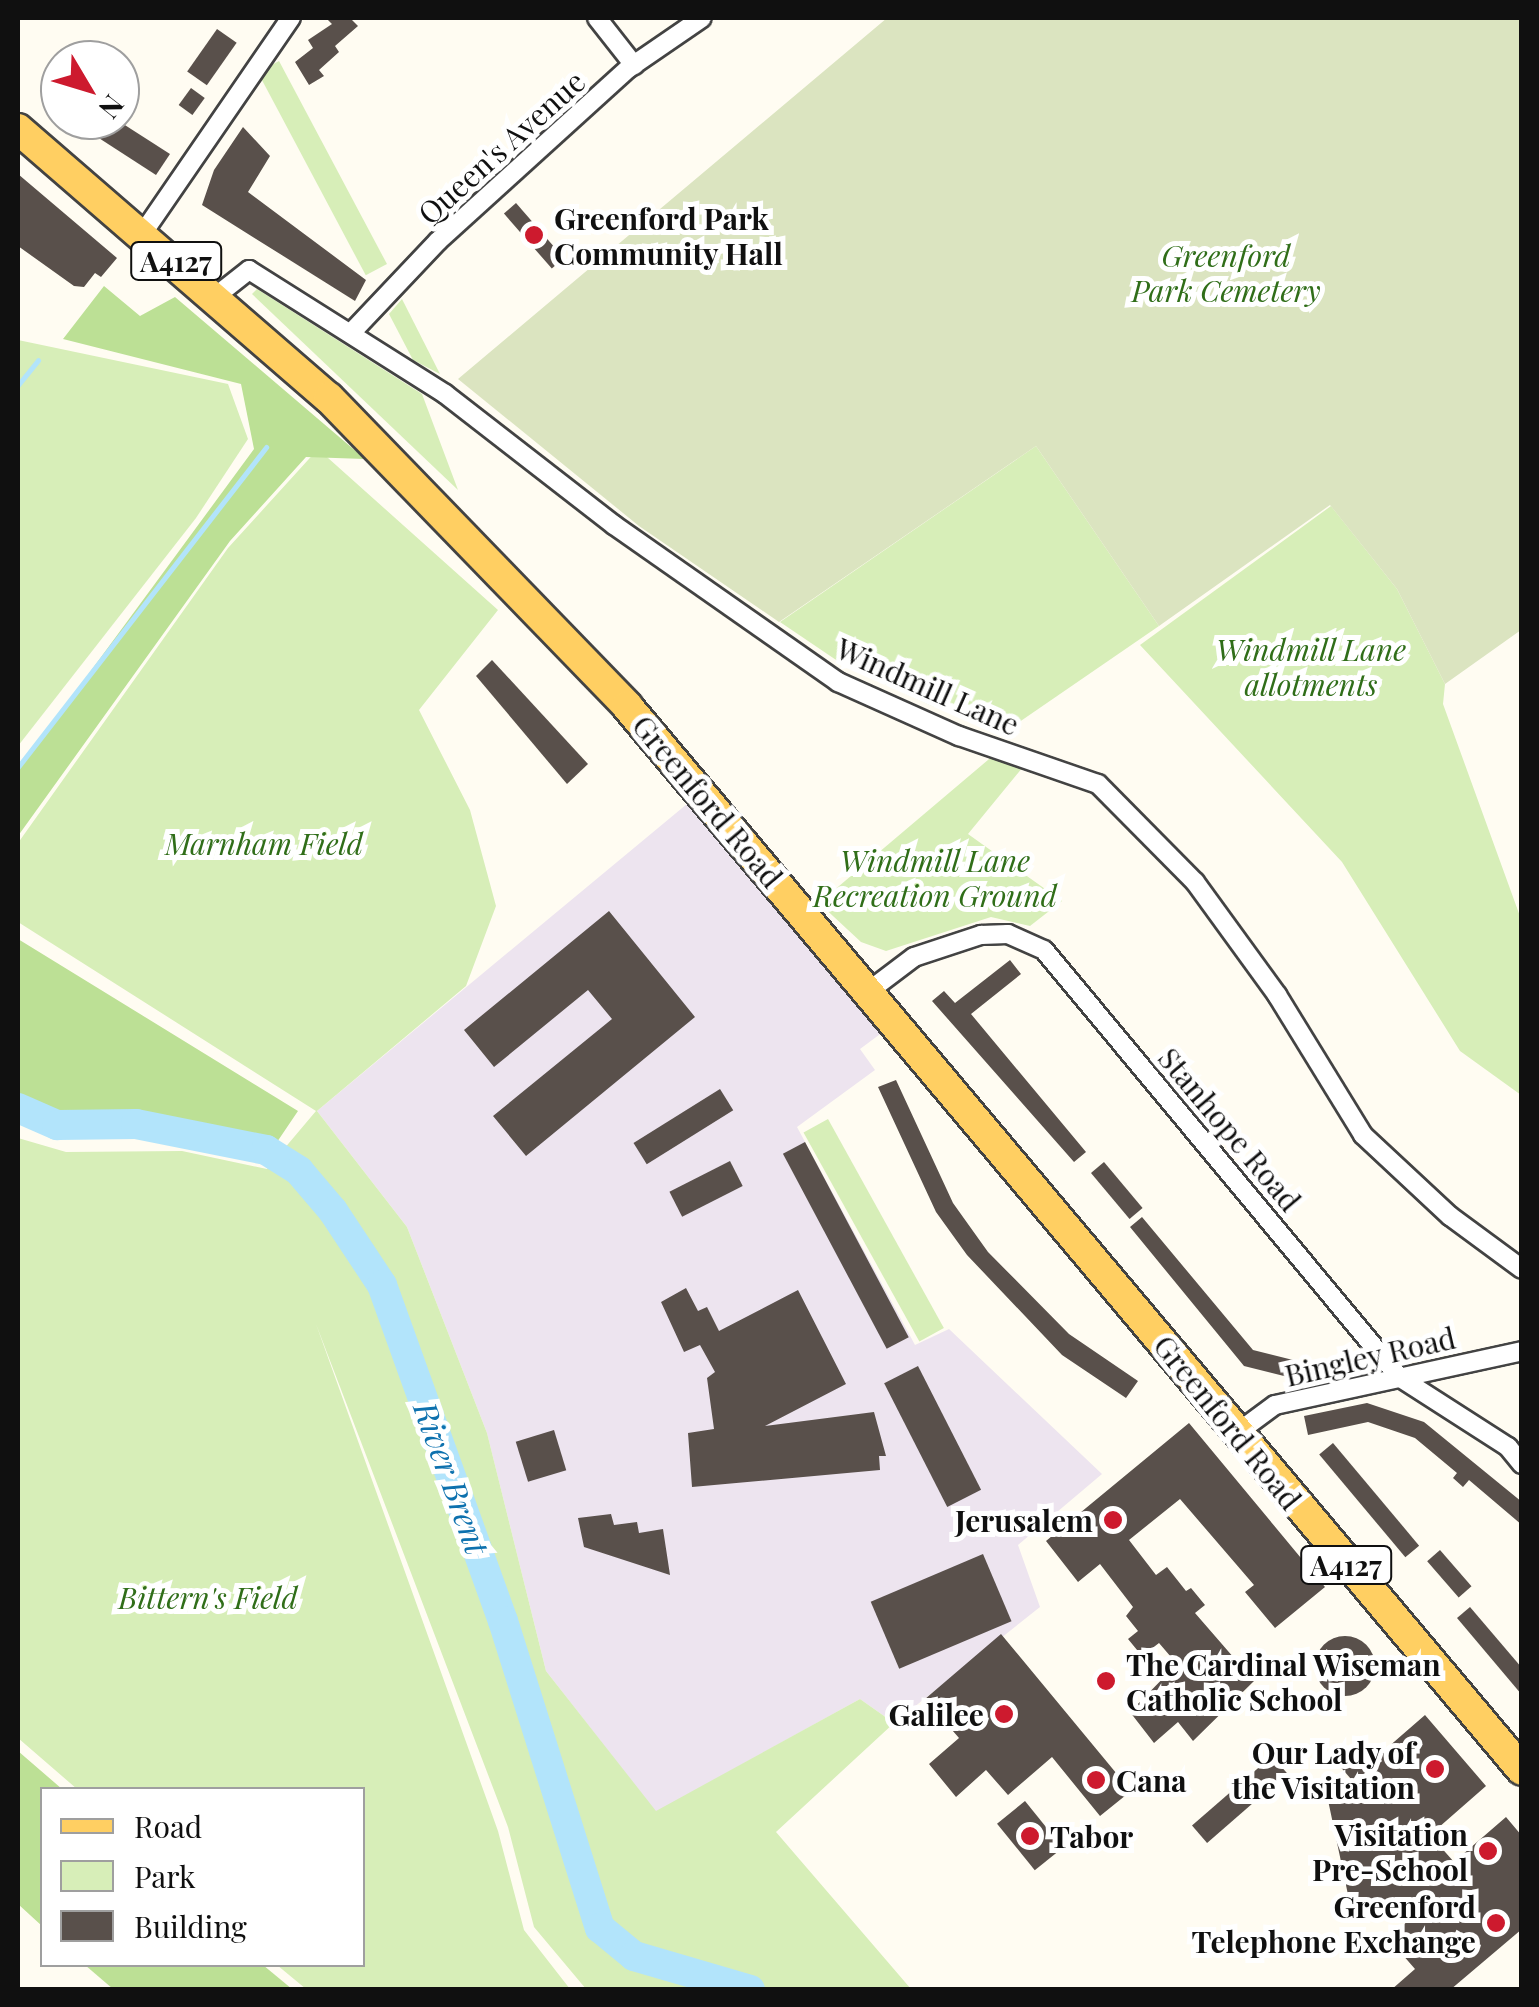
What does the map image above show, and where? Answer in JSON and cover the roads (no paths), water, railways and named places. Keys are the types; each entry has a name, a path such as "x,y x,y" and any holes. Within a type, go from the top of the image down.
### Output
{"main road":[{"name":"Greenford Road","path":"18,130 216,296 404,470 627,706 1522,1770"}],"street":[{"path":"143,233 291,18"},
{"path":"597,18 634,65"},
{"name":"Queen's Avenue","path":"351,333 410,268 634,65 702,18"},
{"name":"Windmill Lane","path":"216,296 249,270 445,394 614,526 838,682 959,736 1098,784 1195,882 1277,996 1363,1134 1450,1216 1522,1269"},
{"name":"Stanhope Road","path":"868,991 925,952 981,935 1008,934 1044,950 1399,1378 1508,1447 1522,1464"},
{"name":"Bingley Road","path":"1238,1433 1275,1406 1522,1351"}],"waterway":[{"path":"18,385 38,360"},
{"path":"18,767 266,447"},
{"name":"River Brent","path":"18,1108 57,1125 136,1124 266,1150 299,1171 333,1211 382,1285 503,1621 600,1928 634,1956 750,1990"}],"place":[{"name":"Greenford Park Community Hall","path":"534,235"},
{"name":"Jerusalem","path":"1113,1520"},
{"name":"The Cardinal Wiseman Catholic School","path":"1106,1681"},
{"name":"Galilee","path":"1004,1714"},
{"name":"Our Lady of the Visitation","path":"1435,1769"},
{"name":"Cana","path":"1096,1780"},
{"name":"Tabor","path":"1030,1836"},
{"name":"Visitation Pre-School","path":"1488,1851"},
{"name":"Greenford Telephone Exchange","path":"1496,1923"}],"park label":[{"name":"Greenford Park Cemetery","path":"1226,272"},
{"name":"Windmill Lane allotments","path":"1311,666"},
{"name":"Marnham Field","path":"264,843"},
{"name":"Windmill Lane Recreation Ground","path":"935,877"},
{"name":"Bittern's Field","path":"208,1597"}]}
